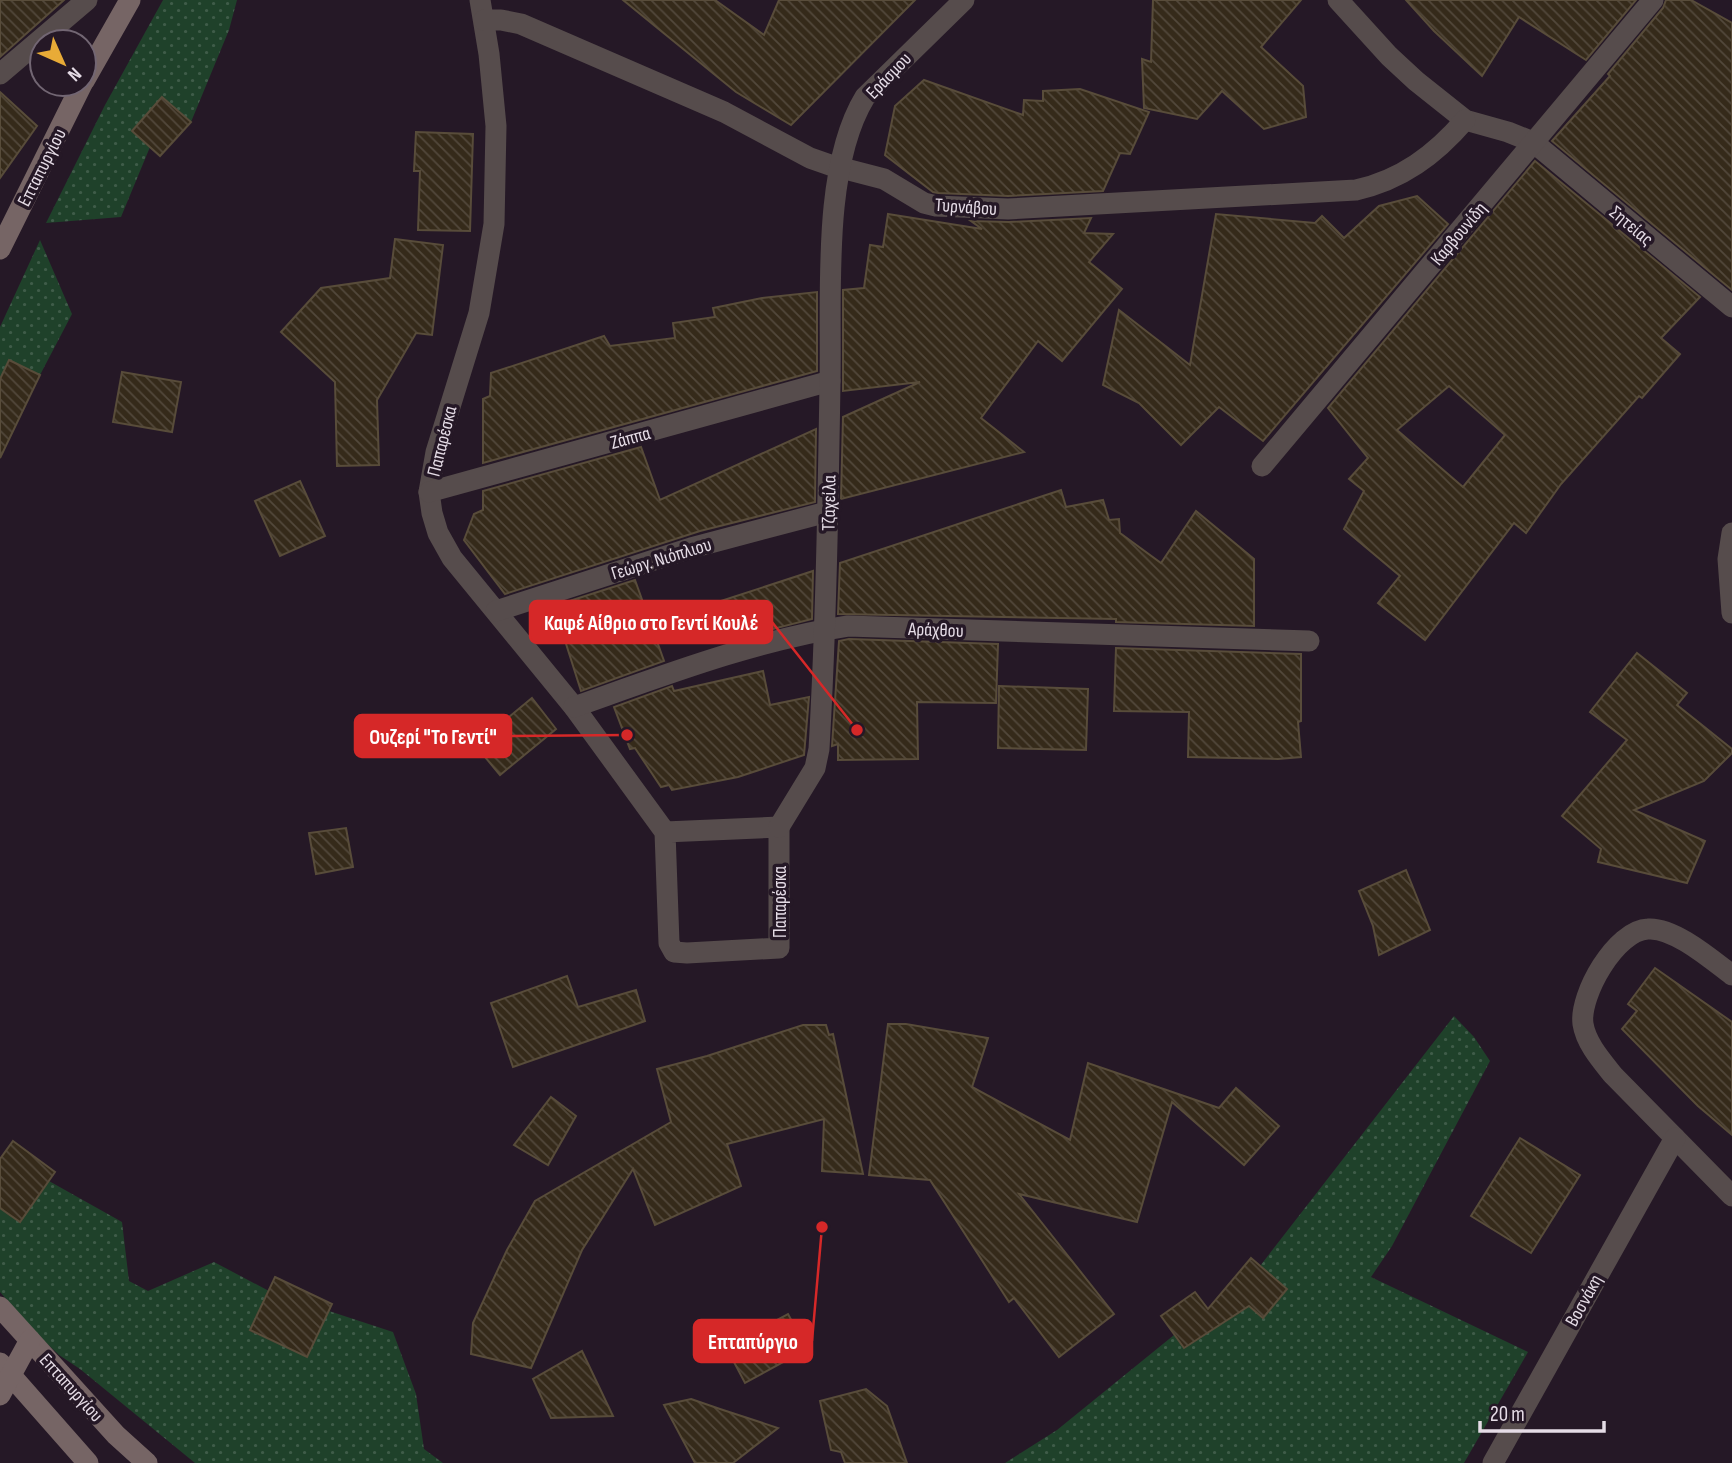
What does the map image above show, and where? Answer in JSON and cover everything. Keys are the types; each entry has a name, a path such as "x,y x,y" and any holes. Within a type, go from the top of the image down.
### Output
{"main road":[{"name":"Επταπυργίου","path":"98,56 130,0"},
{"name":"Επταπυργίου","path":"0,250 75,98"},
{"name":"Επταπυργίου","path":"0,1307 116,1435 147,1463"},
{"path":"0,1395 5,1370 30,1340"},
{"name":"Επταπυργίου","path":"5,1370 88,1463"}],"street":[{"path":"0,74 88,0"},
{"name":"Εράσμου","path":"840,168 847,136 865,97 964,0"},
{"path":"1338,0 1389,56 1465,120"},
{"name":"Καρβουνίδη","path":"1262,466 1653,0"},
{"name":"Τυρνάβου","path":"482,10 684,94 736,118 810,158 892,182 924,203 984,209 1337,192 1371,187 1399,176 1428,157 1465,120"},
{"name":"Παπαρέσκα","path":"482,10 496,126 494,224 479,313 436,452 429,492 434,524 444,545 464,574 574,707 665,832 669,943 674,952 779,948 779,827"},
{"name":"Σητείας","path":"1465,120 1533,142 1732,307"},
{"name":"Τζαχείλα","path":"779,827 818,759 826,630 835,204 840,168"},
{"name":"Ζάππα","path":"429,492 830,381"},
{"name":"Γεώργ. Νιόπλιου","path":"496,611 691,548 827,512"},
{"path":"1732,533 1728,559 1732,613"},
{"name":"Αράχθου","path":"574,707 709,662 826,630 858,626 1309,641"},
{"path":"665,832 779,827"},
{"path":"1732,975 1681,940 1664,931 1647,928 1633,933 1599,969 1583,1010 1583,1026 1598,1056 1613,1075 1732,1196"},
{"name":"Βοσνάκη","path":"1493,1463 1675,1138"}],"green space":[{"path":"163,0 237,0 229,30 191,122 162,97 132,131 150,147 121,217 46,223 105,105"},
{"path":"40,240 72,314 40,375 9,360 0,379 0,327"},
{"path":"1454,1016 1474,1037 1490,1061 1392,1246 1371,1277 1528,1352 1464,1463 1005,1463 1057,1430 1174,1335 1184,1348 1219,1325 1234,1293 1263,1318 1287,1289 1260,1266"},
{"path":"49,1181 122,1222 129,1281 148,1291 214,1262 269,1291 250,1331 307,1357 329,1311 393,1332 416,1394 424,1449 443,1463 195,1463 59,1355 0,1292 0,1208 20,1222"}],"building":[{"path":"0,0 64,0 33,28 28,28 28,32 0,57"},
{"path":"623,0 715,0 764,35 779,0 915,0 791,125 736,92"},
{"path":"1153,0 1301,0 1261,47 1303,86 1306,117 1264,129 1222,91 1197,119 1144,108 1142,59 1151,62"},
{"path":"1406,0 1636,0 1586,60 1519,17 1482,76 1434,31"},
{"path":"1666,0 1691,0 1732,23 1732,290 1552,141 1610,76 1608,74 1663,8"},
{"path":"924,80 1023,115 1024,100 1043,101 1043,91 1080,89 1149,112 1130,154 1120,153 1103,191 1008,196 938,193 933,192 885,155 895,106"},
{"path":"0,92 37,126 0,178"},
{"path":"162,97 191,122 160,156 132,131"},
{"path":"416,132 473,134 470,231 418,230 420,171 414,171"},
{"path":"1535,161 1700,297 1661,338 1680,354 1561,484 1526,533 1514,523 1425,640 1378,603 1400,576 1344,529 1364,491 1349,479 1368,458 1328,408","holes":["1449,386 1505,435 1463,487 1397,430"]},
{"path":"1417,196 1448,224 1263,441 1219,407 1181,445 1139,403 1103,385 1119,310 1190,365 1216,214 1315,223 1322,216 1344,238 1379,206"},
{"path":"888,214 982,229 971,221 1091,218 1084,233 1113,234 1089,262 1122,289 1062,361 1038,341 981,418 1024,452 841,499 843,417 920,382 843,391 843,290 864,288 870,245 883,247"},
{"path":"395,239 443,245 432,335 416,333 377,400 379,465 337,466 335,382 281,332 321,288 390,278"},
{"path":"817,292 817,371 483,463 483,399 490,396 491,373 604,336 610,346 675,338 673,323 715,317 713,308 762,298"},
{"path":"9,360 40,375 0,458 0,379"},
{"path":"122,372 181,382 172,432 113,422"},
{"path":"816,429 815,502 700,531 505,594 464,540 474,514 483,510 483,491 641,447 660,500"},
{"path":"300,481 325,536 280,556 255,501"},
{"path":"1061,490 1066,507 1103,500 1109,520 1119,519 1120,533 1161,563 1196,511 1254,559 1254,626 1116,622 1116,619 838,614 840,563"},
{"path":"813,571 812,619 730,640 718,602"},
{"path":"635,580 664,661 581,691 554,606"},
{"path":"849,639 998,644 996,703 917,702 918,759 838,760 838,744 832,746 839,641"},
{"path":"1116,648 1301,654 1301,721 1298,722 1301,757 1188,757 1189,712 1114,711"},
{"path":"1637,653 1687,693 1677,705 1732,749 1732,753 1704,781 1634,810 1705,841 1687,883 1598,862 1601,849 1562,816 1627,740 1590,712"},
{"path":"763,671 770,705 809,697 804,755 738,777 672,790 669,785 661,787 635,748 630,749 614,707 672,686 674,691"},
{"path":"999,686 1088,689 1086,750 998,748"},
{"path":"532,698 556,729 500,775 475,745"},
{"path":"346,828 353,867 316,874 309,833"},
{"path":"1406,870 1430,930 1379,955 1373,926 1359,891"},
{"path":"1655,968 1732,1022 1732,1135 1698,1106 1622,1029 1637,1011 1628,1004"},
{"path":"567,976 578,1007 636,990 645,1021 513,1067 491,1003"},
{"path":"888,1024 906,1024 988,1038 972,1087 1070,1140 1088,1063 1219,1108 1236,1088 1279,1126 1244,1165 1172,1102 1137,1222 1019,1194 1114,1314 1059,1357 1014,1298 1009,1302 930,1180 869,1175"},
{"path":"803,1025 826,1025 829,1035 833,1034 863,1174 822,1171 824,1119 727,1144 741,1186 655,1225 633,1169 582,1250 531,1368 471,1354 473,1323 507,1250 535,1201 671,1122 657,1069"},
{"path":"551,1097 576,1116 548,1165 514,1145"},
{"path":"1520,1138 1580,1175 1531,1253 1471,1216"},
{"path":"13,1141 55,1172 20,1222 0,1208 0,1159"},
{"path":"1251,1258 1287,1289 1263,1318 1249,1306 1184,1348 1161,1316 1195,1292 1208,1309"},
{"path":"275,1277 332,1304 307,1357 250,1330"},
{"path":"788,1314 807,1349 745,1383 726,1347"},
{"path":"582,1351 613,1416 551,1418 533,1379"},
{"path":"866,1389 887,1406 907,1463 845,1463 841,1452 831,1450 820,1401"},
{"path":"691,1399 778,1428 733,1463 695,1463 664,1405"}],"place":[{"name":"Καφέ Αίθριο στο Γεντί Κουλέ","path":"857,730"},
{"name":"Ουζερί \"Το Γεντί\"","path":"627,735"},
{"name":"Επταπύργιο","path":"822,1227"}]}
